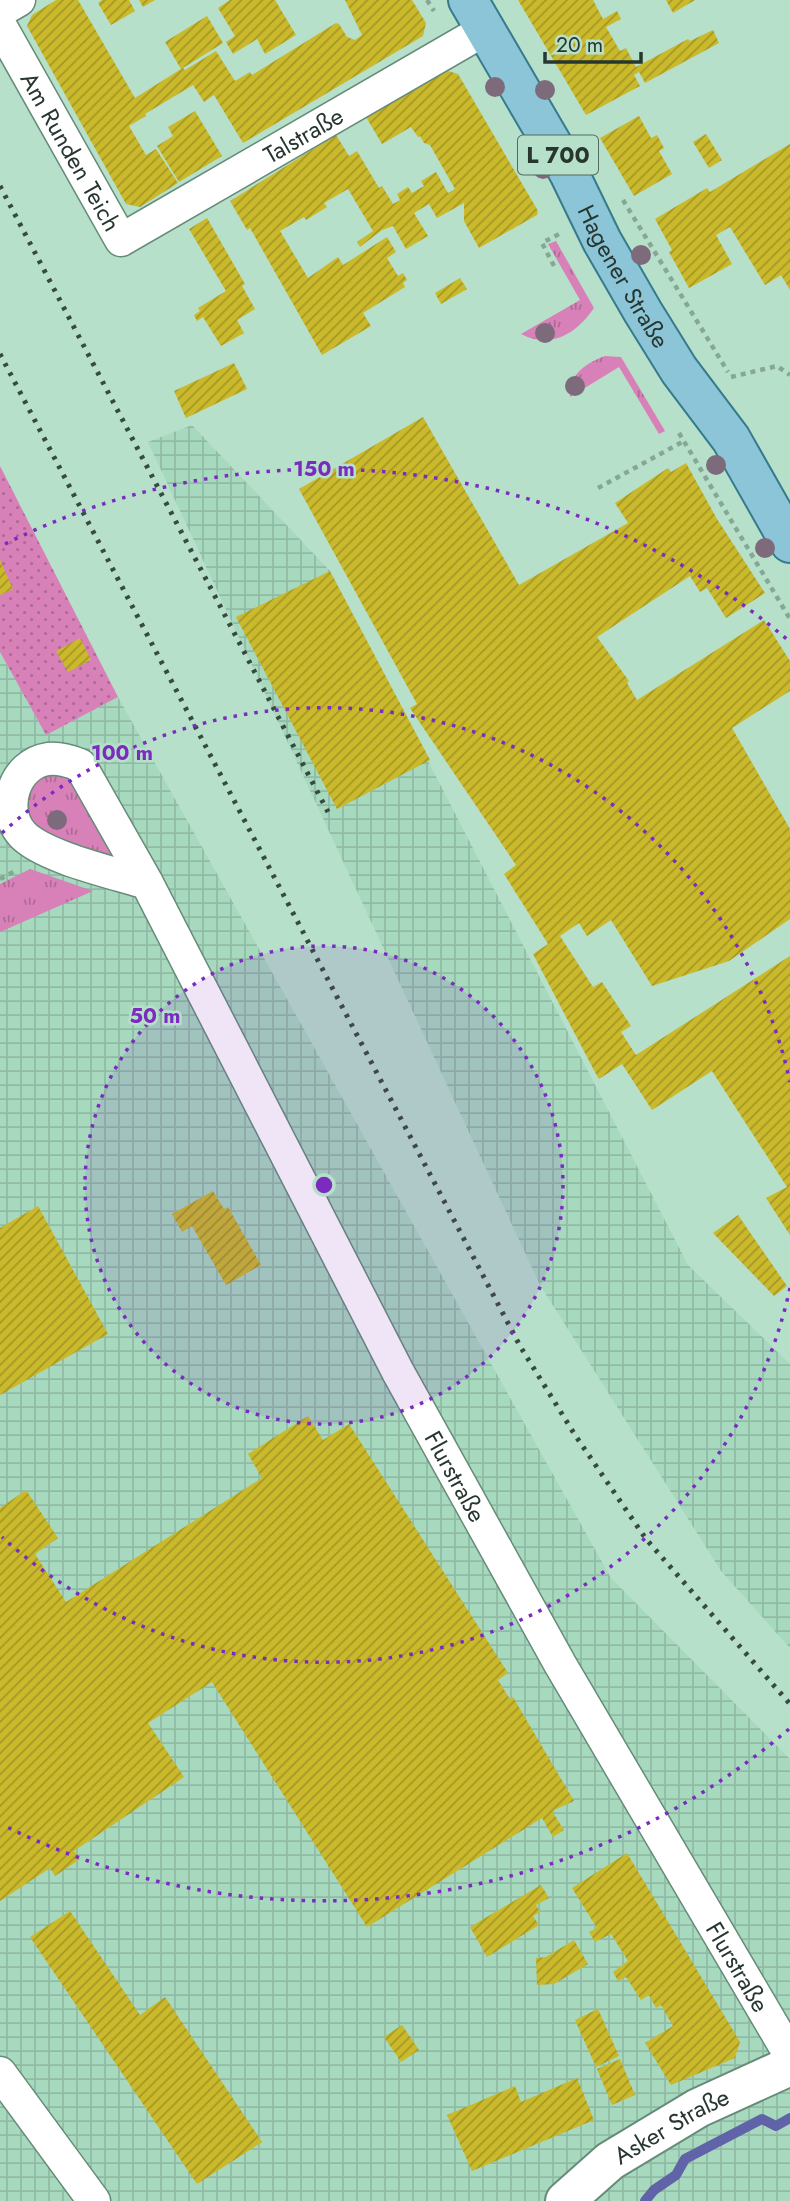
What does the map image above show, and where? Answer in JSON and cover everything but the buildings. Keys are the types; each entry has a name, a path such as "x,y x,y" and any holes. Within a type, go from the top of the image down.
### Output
{"main road":[{"name":"Hagener Straße","path":"477,15 569,173 602,241 643,312 679,370 731,439 790,543"}],"street":[{"path":"0,12 19,0"},
{"name":"Talstraße","path":"121,240 477,15"},
{"name":"Am Runden Teich","path":"0,25 121,240"},
{"name":"Flurstraße","path":"147,883 52,852 31,842 21,833 12,816 11,793 21,774 34,764 47,759 64,759 80,765 147,883 404,1384 560,1664 790,2055"},
{"name":"Asker Straße","path":"565,2201 621,2154 698,2108 790,2066"},
{"path":"0,2073 94,2201"}],"path":[{"path":"619,195 737,388"},
{"path":"553,237 542,243 554,266"},
{"path":"731,377 776,366 790,375"},
{"path":"598,488 684,441"}],"shaded area":[{"path":"192,425 330,571 688,1265 790,1364 790,1648 721,1571 540,1285 148,442"},
{"path":"0,652 46,735 118,697 611,1578 790,1759 790,2201 0,2201"}],"green space":[{"path":"556,241 594,308 580,325 562,336 532,339 521,334 580,300 548,244"},
{"path":"605,356 621,357 665,431 659,434 619,367 570,397 572,382 580,370"},
{"path":"0,466 118,697 46,735 0,652"},
{"path":"64,761 134,865 32,840 17,784"},
{"path":"30,869 93,891 0,932 0,884"}],"waterway":[{"path":"645,2201 654,2190 676,2175 685,2159 762,2119 776,2126 790,2118"}],"railway":[{"path":"0,186 328,812"},
{"path":"0,354 520,1346 575,1435 646,1539 790,1704"}]}
